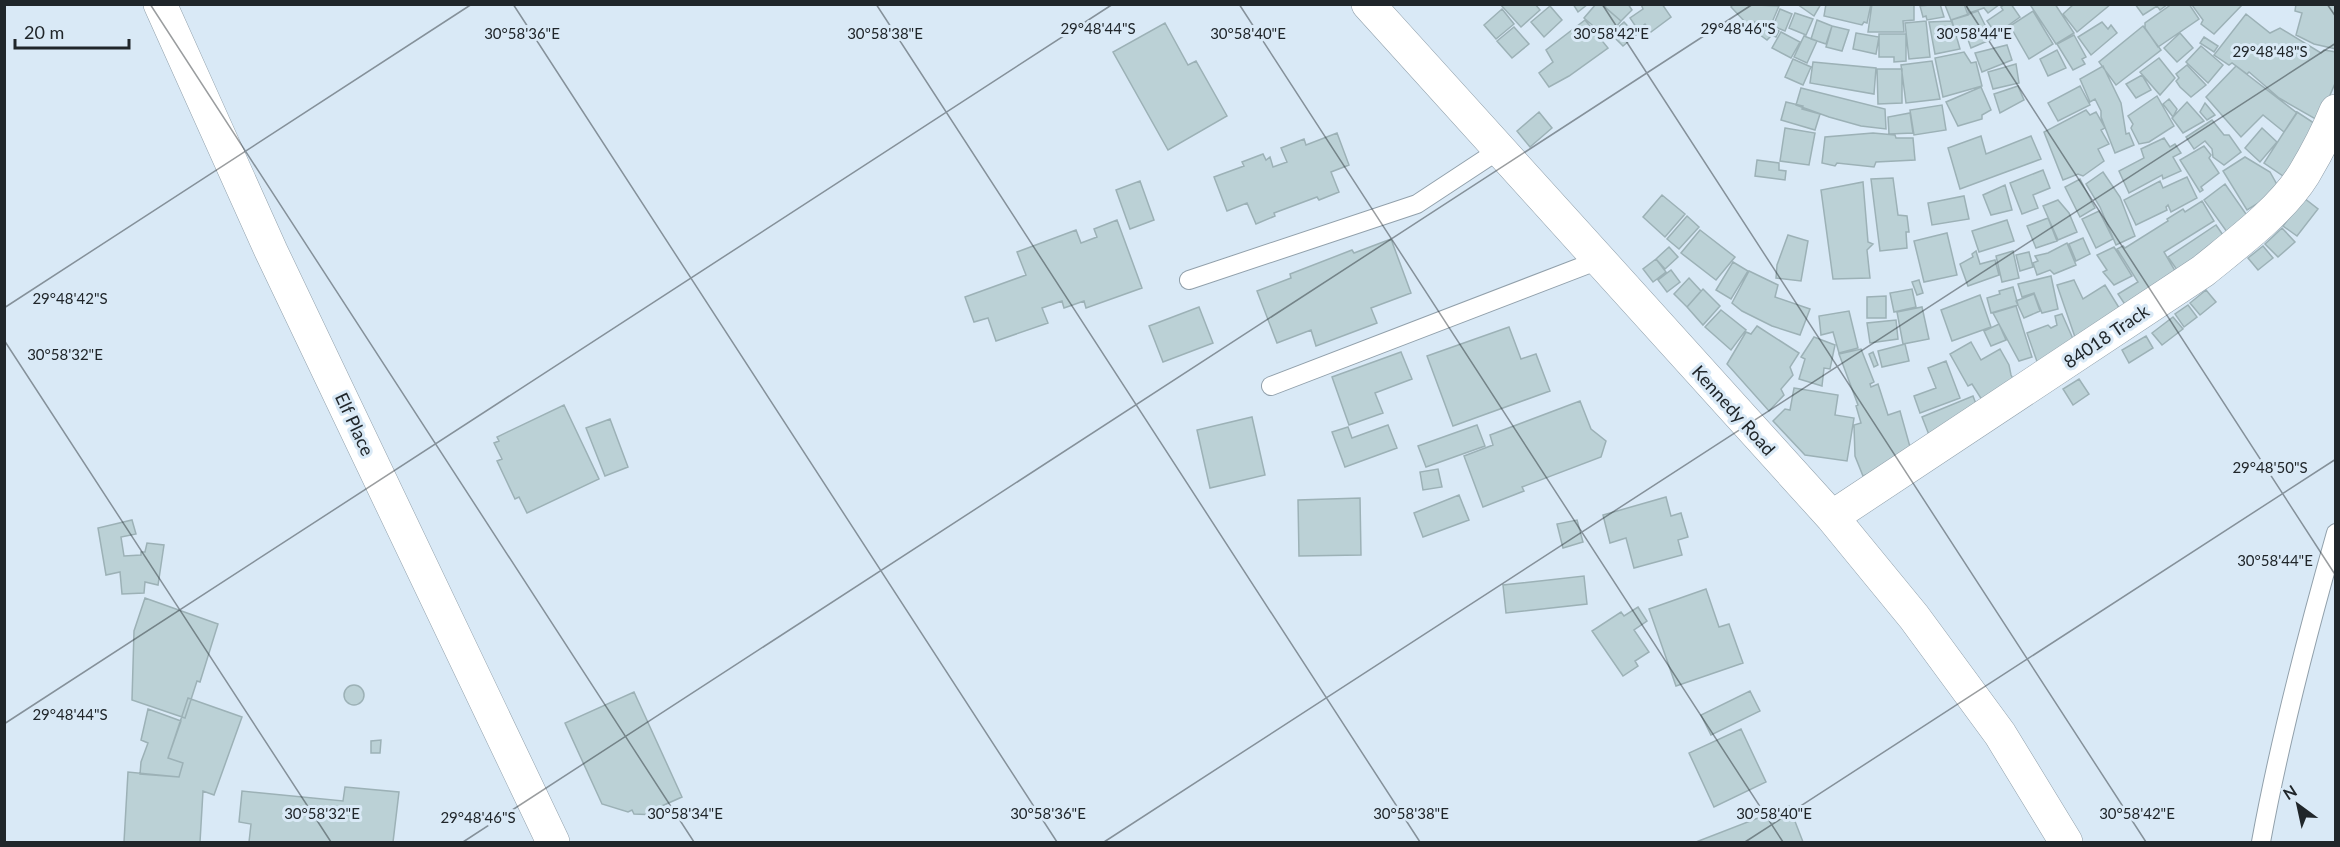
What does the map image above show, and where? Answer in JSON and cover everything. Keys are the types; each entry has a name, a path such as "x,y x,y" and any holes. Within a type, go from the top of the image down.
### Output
{"street":[{"name":"Elf Place","path":"160,4 271,251 553,843"},
{"name":"Kennedy Road","path":"1368,4 1832,517 1914,617 2000,734 2067,843"},
{"name":"84018 Track","path":"1832,517 2203,271 2231,249 2272,212 2303,176 2336,111"}],"lane":[{"path":"1189,280 1417,204 1499,150"},
{"path":"1271,386 1599,260"},
{"path":"2260,843 2273,773 2299,663 2336,533"}],"building":[{"path":"1500,4 1535,4 1540,10 1521,27"},
{"path":"1573,4 1588,4 1578,12"},
{"path":"1596,4 1601,4 1621,21 1607,38 1584,18"},
{"path":"1607,4 1628,4 1632,10 1621,21 1605,7"},
{"path":"1641,4 1662,4 1671,17 1651,32 1645,24 1638,30 1630,18 1643,9"},
{"path":"1733,4 1779,6 1770,27 1779,31 1776,37 1772,35 1767,40 1752,29 1755,22 1751,21 1747,24 1731,7"},
{"path":"1797,4 1821,4 1814,16"},
{"path":"1826,4 1871,4 1867,23 1864,22 1862,25 1824,16"},
{"path":"1872,4 1914,5 1914,20 1903,21 1904,32 1868,32"},
{"path":"1940,4 1944,17 1927,20 1926,16 1923,17 1920,6"},
{"path":"1964,4 1968,15 1951,20 1945,5"},
{"path":"1966,4 2000,4 1988,13 1984,8 1969,13"},
{"path":"2011,4 2020,17 1996,34 1987,21 2003,10 2001,7"},
{"path":"2033,4 2055,4 2074,33 2056,44 2031,6"},
{"path":"2074,4 2111,4 2077,32 2063,14"},
{"path":"2135,4 2168,4 2160,10 2157,6 2143,15"},
{"path":"2172,4 2189,4 2199,19 2158,47 2145,28 2145,23"},
{"path":"2243,4 2214,34 2201,24 2203,20 2192,5"},
{"path":"2296,4 2336,4 2336,49 2314,44 2296,35 2302,13 2295,11"},
{"path":"1550,6 1562,20 1544,37 1531,22"},
{"path":"1502,9 1514,24 1496,39 1484,25"},
{"path":"1780,9 1792,14 1785,31 1773,26"},
{"path":"1978,11 1992,39 1971,48 1966,34 1956,33 1951,20"},
{"path":"2033,11 2053,44 2029,59 2010,26"},
{"path":"1795,13 1813,19 1806,35 1789,28"},
{"path":"2246,14 2270,33 2280,28 2321,53 2324,50 2336,52 2336,81 2319,121 2279,98 2249,72 2247,74 2232,63 2229,65 2214,55"},
{"path":"1585,20 1608,48 1569,76 1549,87 1539,73 1553,62 1546,50"},
{"path":"1817,20 1832,26 1826,44 1811,39"},
{"path":"1926,21 1930,57 1909,59 1905,23"},
{"path":"1952,21 1960,49 1935,54 1929,22"},
{"path":"1624,22 1636,35 1623,46 1611,34"},
{"path":"2102,22 2108,29 2111,25 2117,33 2091,55 2078,37"},
{"path":"1165,23 1188,65 1196,61 1227,116 1168,150 1113,52"},
{"path":"1832,26 1849,30 1842,51 1826,47"},
{"path":"2143,26 2161,50 2116,85 2099,62"},
{"path":"1514,27 1529,44 1512,58 1497,41"},
{"path":"1781,32 1800,42 1791,58 1772,48"},
{"path":"1856,33 1879,37 1876,54 1853,49"},
{"path":"2180,33 2193,48 2177,62 2164,48"},
{"path":"1879,34 1906,34 1906,61 1894,62 1894,57 1879,57"},
{"path":"2074,35 2086,57 2082,59 2085,64 2073,70 2057,44"},
{"path":"1804,36 1817,41 1807,63 1794,57"},
{"path":"2204,37 2218,46 2214,52 2200,43"},
{"path":"2007,45 2012,60 1982,72 1975,53"},
{"path":"2201,46 2223,65 2208,83 2186,62"},
{"path":"2057,50 2066,68 2048,76 2040,59"},
{"path":"1964,52 1971,63 1976,62 1982,86 1943,97 1935,58"},
{"path":"2159,58 2175,78 2160,95 2140,72"},
{"path":"1793,59 1811,67 1803,85 1785,77"},
{"path":"1932,61 1940,99 1906,103 1901,65"},
{"path":"1813,62 1876,68 1874,94 1810,83"},
{"path":"2016,64 2019,83 1993,89 1988,72"},
{"path":"2187,65 2206,85 2191,97 2176,81 2179,78 2176,74"},
{"path":"2103,66 2121,103 2126,134 2129,133 2134,145 2115,153 2101,117 2101,111 2095,99 2090,102 2080,79"},
{"path":"2236,66 2297,113 2284,132 2263,115 2241,137 2206,97"},
{"path":"1877,69 1902,69 1902,103 1878,104"},
{"path":"2142,75 2151,90 2136,98 2126,84"},
{"path":"2018,86 2024,100 2000,113 1994,94"},
{"path":"2080,86 2090,105 2058,121 2048,103"},
{"path":"1981,87 1991,110 1982,115 1982,119 1958,126 1946,102"},
{"path":"1801,88 1885,109 1886,129 1861,126 1796,105"},
{"path":"2157,96 2174,126 2149,142 2139,144 2128,116"},
{"path":"2169,99 2177,109 2173,117 2163,104"},
{"path":"1786,102 1803,106 1802,109 1820,114 1815,130 1781,120"},
{"path":"2187,102 2204,121 2183,133 2172,118"},
{"path":"2205,103 2215,115 2207,120 2200,112"},
{"path":"1942,105 1946,130 1914,135 1910,110"},
{"path":"2086,110 2090,115 2096,112 2105,128 2101,130 2109,144 2098,149 2104,161 2083,176 2078,174 2063,180 2044,132"},
{"path":"1539,112 1552,128 1530,147 1517,131"},
{"path":"2297,112 2320,127 2286,178 2264,163"},
{"path":"1910,113 1913,133 1889,134 1888,117"},
{"path":"2212,120 2224,135 2229,135 2241,152 2224,165 2213,157 2212,149 2205,141 2194,149 2186,137"},
{"path":"1785,128 1815,133 1809,165 1780,161"},
{"path":"2262,128 2277,142 2260,162 2245,148"},
{"path":"1337,133 1349,165 1331,172 1339,192 1319,200 1317,197 1274,213 1275,216 1256,224 1247,203 1227,211 1214,177 1244,166 1242,162 1263,154 1266,160 1270,157 1273,167 1287,162 1281,148 1304,139 1306,145"},
{"path":"1873,133 1895,135 1896,138 1913,138 1915,160 1876,162 1874,167 1837,163 1835,166 1822,163 1825,137"},
{"path":"1981,136 1986,154 2031,136 2041,159 1960,189 1948,148"},
{"path":"2164,138 2170,147 2175,144 2181,153 2173,157 2181,171 2163,179 2162,175 2129,193 2119,171 2144,158 2141,149"},
{"path":"2204,146 2219,173 2201,187 2203,190 2200,192 2180,160"},
{"path":"2245,157 2270,172 2280,190 2247,210 2223,171"},
{"path":"1757,160 1779,163 1779,170 1786,171 1785,180 1755,176"},
{"path":"2043,170 2050,188 2033,195 2038,208 2022,214 2010,183"},
{"path":"2103,172 2120,197 2135,236 2116,245 2100,207 2086,184"},
{"path":"2187,177 2197,198 2171,212 2168,205 2167,210 2136,225 2124,200 2160,181 2163,188"},
{"path":"1893,178 1898,215 1907,216 1909,232 1906,232 1907,248 1880,251 1871,179"},
{"path":"2080,179 2095,208 2080,217 2065,187"},
{"path":"1140,181 1154,220 1130,229 1116,190"},
{"path":"1863,182 1868,242 1873,244 1867,250 1870,278 1833,279 1821,190"},
{"path":"2225,184 2253,224 2232,239 2204,200"},
{"path":"2005,185 2012,210 1991,215 1983,195"},
{"path":"1662,195 1685,214 1665,237 1643,217"},
{"path":"1964,196 1969,219 1932,225 1928,203"},
{"path":"2304,198 2318,209 2297,236 2283,226"},
{"path":"2058,200 2069,213 2077,232 2058,240 2043,206"},
{"path":"2202,201 2214,221 2164,252 2181,281 2130,312 2118,294 2138,282 2117,249 2123,246 2125,248 2183,209 2185,212"},
{"path":"2099,211 2113,239 2096,248 2082,219"},
{"path":"1687,216 1699,227 1679,249 1667,239"},
{"path":"2048,218 2057,241 2036,248 2027,226"},
{"path":"1117,220 1142,288 1086,308 1084,301 1064,308 1062,301 1042,308 1048,323 996,341 988,318 974,322 965,297 1026,275 1017,252 1076,230 1081,243 1097,237 1094,229"},
{"path":"2007,220 2014,241 1979,252 1972,231"},
{"path":"2216,225 2230,245 2182,277 2168,257"},
{"path":"2282,228 2295,242 2278,257 2265,244"},
{"path":"1700,230 1735,257 1716,280 1681,253"},
{"path":"1947,233 1957,275 1924,282 1914,241"},
{"path":"1788,235 1808,241 1801,281 1776,278 1777,265"},
{"path":"2083,238 2090,254 2076,261 2069,244"},
{"path":"1391,239 1411,293 1371,308 1377,323 1316,346 1311,330 1277,343 1257,291 1291,278 1290,274 1352,250 1354,253"},
{"path":"2067,243 2076,265 2054,274 2050,270 2037,275 2033,263 2038,261 2035,256 2048,253"},
{"path":"2263,246 2273,258 2258,270 2248,258"},
{"path":"1669,247 1678,257 1665,269 1656,259"},
{"path":"2114,247 2132,276 2114,285 2103,272 2107,270 2097,255"},
{"path":"1976,251 1980,264 1995,260 1999,275 1968,286 1960,264 1973,257 1972,254"},
{"path":"2013,251 2019,278 2002,282 1996,256"},
{"path":"2029,252 2033,267 2020,271 2016,255"},
{"path":"1656,259 1666,272 1653,282 1643,269"},
{"path":"1733,262 1748,271 1731,299 1716,290"},
{"path":"1671,270 1680,282 1667,292 1658,280"},
{"path":"1749,271 1778,285 1775,297 1810,309 1800,335 1772,326 1742,311 1732,303"},
{"path":"2051,276 2058,309 2042,313 2034,293 2022,297 2018,284"},
{"path":"1689,278 1701,291 1687,307 1674,294"},
{"path":"1919,280 1923,293 1917,295 1912,282"},
{"path":"2074,280 2083,299 2105,285 2126,319 2076,340 2057,285"},
{"path":"2013,287 2018,305 1991,313 1987,298"},
{"path":"1703,289 1720,306 1703,325 1687,307"},
{"path":"1912,289 1916,307 1894,312 1890,293"},
{"path":"2206,290 2216,302 2200,315 2190,303"},
{"path":"2034,294 2040,311 2024,318 2016,301"},
{"path":"1980,295 1991,327 1952,341 1941,310"},
{"path":"1886,296 1886,318 1867,318 1867,297"},
{"path":"2188,305 2197,317 2184,327 2175,314"},
{"path":"2016,306 2032,357 2019,361 1993,313"},
{"path":"1199,307 1213,343 1163,362 1149,326"},
{"path":"1922,307 1929,339 1903,344 1897,312"},
{"path":"1721,310 1746,330 1731,350 1705,327"},
{"path":"1849,311 1858,348 1839,353 1833,332 1821,335 1819,316"},
{"path":"2062,314 2077,348 2040,370 2027,333 2048,325 2051,328 2057,325 2055,316"},
{"path":"2173,317 2183,329 2162,345 2152,333"},
{"path":"1896,320 1898,339 1870,343 1867,323"},
{"path":"1999,324 2006,340 1991,346 1984,331"},
{"path":"1757,326 1799,353 1790,367 1793,375 1781,389 1784,395 1769,411 1727,364 1746,332 1751,334"},
{"path":"1509,327 1521,359 1536,354 1550,391 1453,426 1427,356"},
{"path":"2146,336 2153,348 2129,363 2122,350"},
{"path":"1814,337 1835,345 1830,369 1824,368 1822,386 1799,379 1805,359 1801,357"},
{"path":"1971,342 1981,360 2000,349 2019,389 1987,408 1972,384 1968,386 1950,354"},
{"path":"1905,344 1909,361 1882,367 1878,351"},
{"path":"1861,349 1874,382 1870,384 1871,387 1878,384 1888,415 1900,411 1912,454 1863,476 1855,456 1854,425 1861,423 1856,406 1858,405 1839,354"},
{"path":"1401,352 1412,379 1375,393 1383,413 1349,425 1332,377"},
{"path":"1873,352 1878,365 1874,367 1869,354"},
{"path":"1946,361 1960,398 1920,413 1914,396 1936,388 1928,368"},
{"path":"2079,379 2089,394 2073,405 2063,389"},
{"path":"1794,388 1838,395 1835,415 1854,418 1847,461 1805,455 1773,421 1785,409 1790,410"},
{"path":"1973,396 1979,412 1931,440 1922,417"},
{"path":"1580,401 1591,429 1606,441 1601,457 1522,487 1524,491 1483,507 1464,456 1493,445 1490,435"},
{"path":"564,405 599,479 527,513 519,497 515,499 497,461 502,459 494,443 499,441 497,437"},
{"path":"1252,417 1265,475 1210,488 1197,430"},
{"path":"610,419 628,467 605,476 586,428"},
{"path":"1388,425 1397,448 1345,467 1332,432 1348,427 1352,438"},
{"path":"1477,425 1485,446 1426,467 1418,446"},
{"path":"1438,469 1442,487 1423,490 1420,472"},
{"path":"1459,495 1469,520 1423,537 1414,513"},
{"path":"1666,497 1671,516 1681,513 1688,537 1678,540 1682,555 1634,568 1626,538 1610,543 1603,515"},
{"path":"1360,498 1361,555 1299,556 1298,500"},
{"path":"132,520 136,534 121,537 124,556 141,555 141,552 145,552 147,543 164,545 158,585 145,582 144,593 122,594 120,572 106,575 98,528"},
{"path":"1577,520 1583,542 1563,548 1557,524"},
{"path":"1584,576 1587,604 1506,613 1503,585"},
{"path":"1706,589 1719,627 1729,624 1743,663 1676,686 1649,609"},
{"path":"145,598 218,624 200,682 197,681 185,718 132,700 134,631"},
{"path":"1638,607 1647,621 1634,630 1649,652 1635,661 1638,666 1623,676 1592,631 1621,612 1624,616"},
{"path":"350,685 358,685 364,691 364,699 358,705 350,705 344,699 344,691"},
{"path":"1750,691 1760,711 1711,735 1701,715"},
{"path":"634,692 682,797 655,809 657,815 634,814 632,810 628,812 602,804 565,723"},
{"path":"188,698 242,717 214,795 203,791 200,842 124,842 128,772 179,777 183,763 168,758"},
{"path":"148,709 181,721 168,758 183,763 179,777 140,774 141,762 148,743 141,740"},
{"path":"1741,729 1766,782 1714,807 1689,753"},
{"path":"381,740 380,753 371,753 371,741"},
{"path":"345,787 399,792 393,842 249,842 251,824 239,822 242,791 343,801"},
{"path":"1789,806 1803,842 1696,842"}]}
